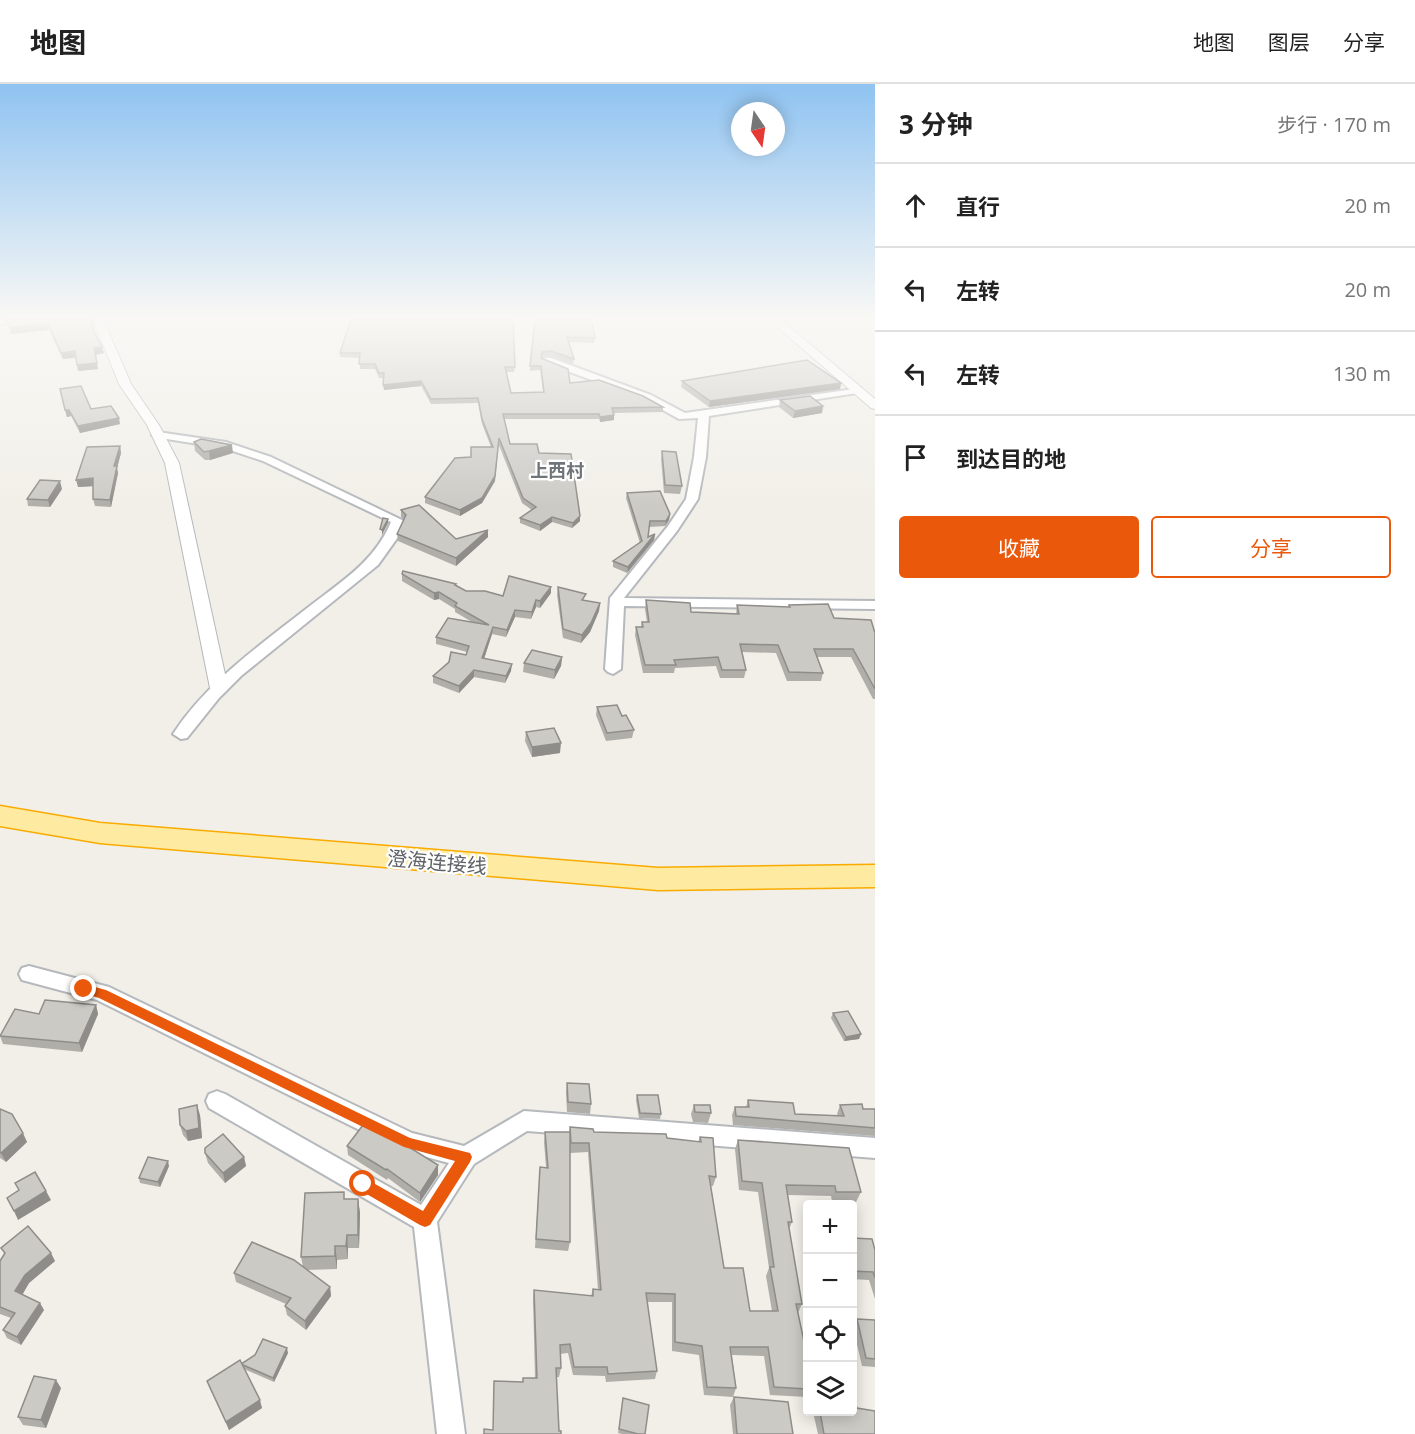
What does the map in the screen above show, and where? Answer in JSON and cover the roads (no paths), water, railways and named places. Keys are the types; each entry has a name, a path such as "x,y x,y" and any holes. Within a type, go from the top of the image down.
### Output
{"highway":[{"name":"澄海连接线","path":"0,816 100,833 658,879 875,876"},
{"name":"澄海连接线","path":"0,831 90,847 352,872 660,894 875,892"}],"street":[{"path":"124,382 158,435 172,463 219,688"},
{"path":"606,382 647,397 683,417 857,390"},
{"path":"848,382 875,405"},
{"path":"613,669 617,598 673,528 692,499 700,457 704,413"},
{"path":"158,435 226,445 267,459 398,522 394,533 364,574 313,611 219,688 181,734"},
{"path":"617,602 875,605"},
{"path":"28,974 102,993 408,1143 466,1157"},
{"path":"217,1101 425,1220"},
{"path":"451,1434 425,1220 466,1157 524,1121 875,1148"}],"district":[{"name":"上西村","path":"557,470"}]}
